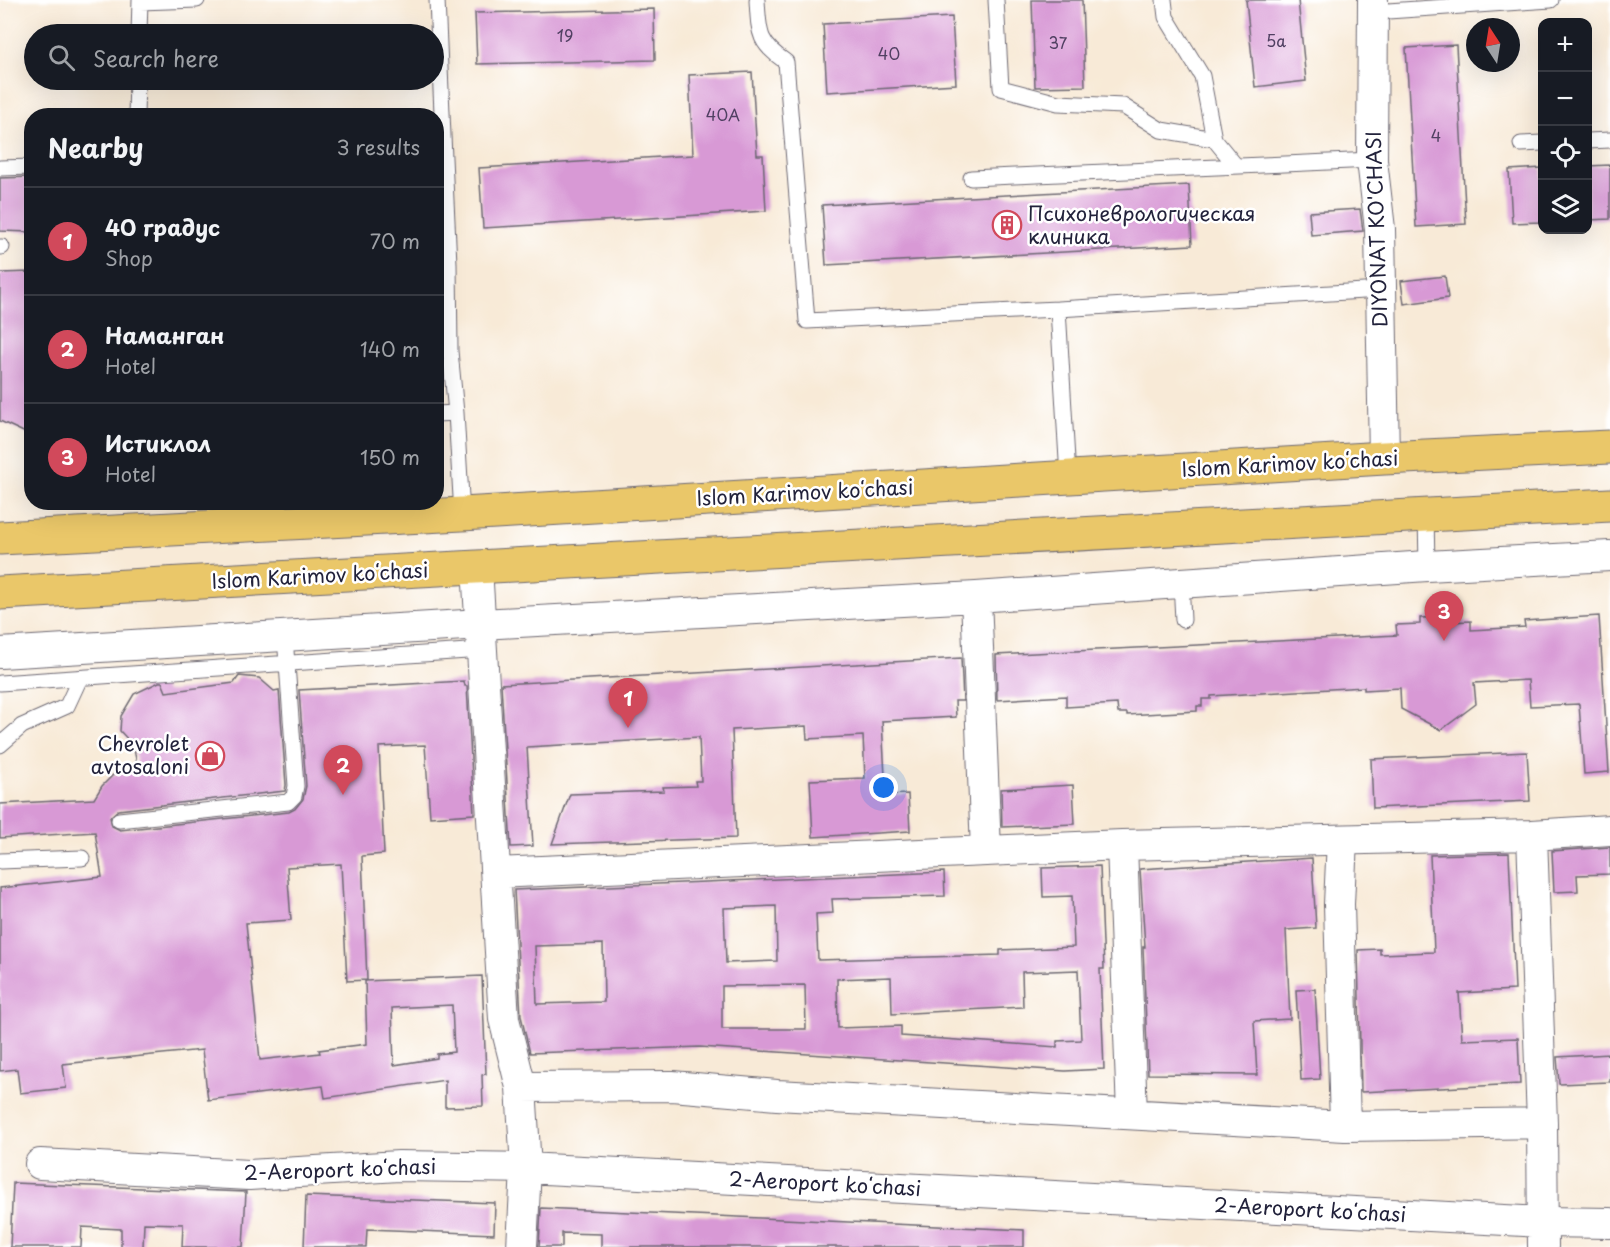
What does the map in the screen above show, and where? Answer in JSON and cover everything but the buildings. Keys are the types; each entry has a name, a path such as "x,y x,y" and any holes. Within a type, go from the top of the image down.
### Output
{"highway":[{"name":"Islom Karimov koʻchasi","path":"0,538 462,514 1384,458 1610,447"},
{"name":"Islom Karimov koʻchasi","path":"0,594 1610,505"}],"street":[{"name":"DIYONAT KO'CHASI","path":"1373,6 1372,160 1380,229 1384,458"},
{"path":"0,653 286,650 482,637 1181,582 1610,556"},
{"path":"477,567 504,1019 521,1087 526,1168 522,1247"},
{"path":"976,597 986,851"},
{"path":"497,873 1122,845 1532,835 1610,830"},
{"path":"1532,835 1542,1123 1543,1235"},
{"path":"1342,840 1339,904 1346,1126"},
{"path":"1122,845 1132,1114"},
{"path":"521,1087 672,1086 789,1095 1346,1126 1542,1123"},
{"name":"2-Aeroport koʻchasi","path":"40,1164 249,1175 399,1166 526,1168 1543,1235 1610,1223"}],"lane":[{"path":"139,24 140,1 197,0"},
{"path":"437,0 437,24"},
{"path":"757,0 759,30 769,50 786,62 807,321 1381,290"},
{"path":"996,0 1001,88 1058,103 1123,106 1161,130 1214,140"},
{"path":"1164,0 1166,17 1202,75 1214,140 1236,166"},
{"path":"1373,6 1551,0"},
{"path":"136,108 137,90"},
{"path":"439,90 439,108"},
{"path":"1592,141 1610,140"},
{"path":"1521,144 1538,143"},
{"path":"971,178 1372,160"},
{"path":"0,168 24,167"},
{"path":"444,205 449,264 444,337"},
{"path":"1058,309 1068,477"},
{"path":"444,357 456,413 462,514"},
{"path":"444,414 456,413"},
{"path":"1426,514 1427,566"},
{"path":"1181,582 1183,620"},
{"path":"0,683 80,678 286,650 296,786 294,796 288,802 119,820"},
{"path":"0,745 22,726 67,706 80,678"},
{"path":"0,861 82,858"}],"place":[{"name":"Психоневрологическая клиника","path":"1007,225"},
{"name":"Истиклол","path":"1444,641"},
{"name":"40 градус","path":"628,728"},
{"name":"Chevrolet avtosaloni","path":"210,756"},
{"name":"Наманган","path":"343,795"}]}
